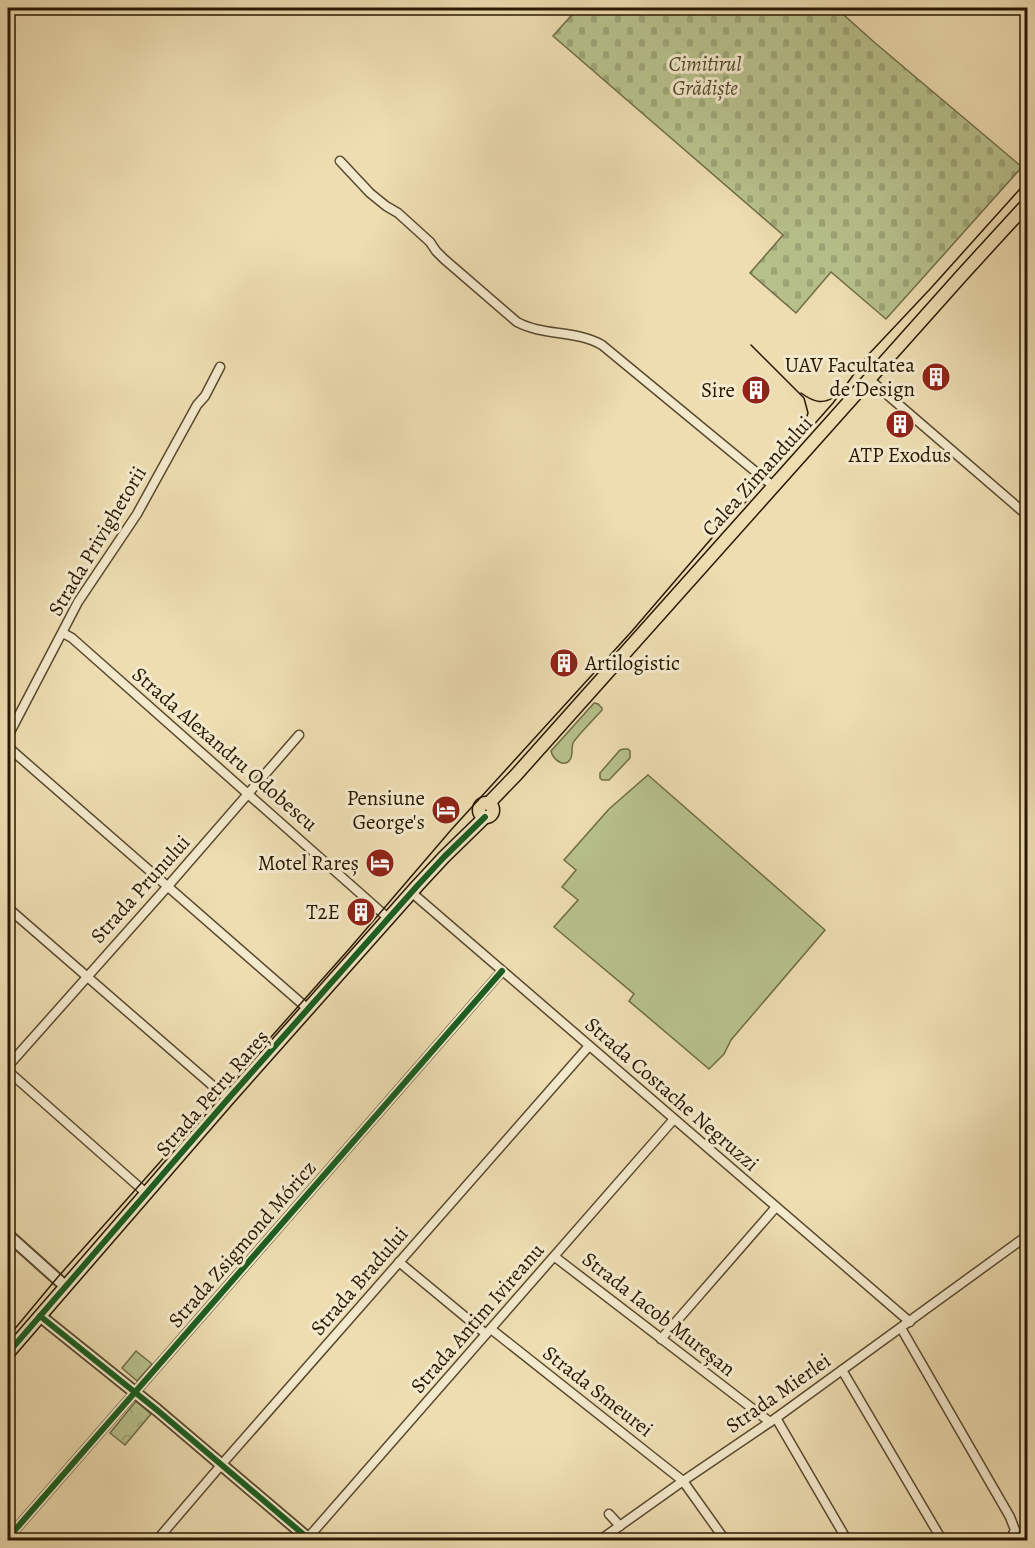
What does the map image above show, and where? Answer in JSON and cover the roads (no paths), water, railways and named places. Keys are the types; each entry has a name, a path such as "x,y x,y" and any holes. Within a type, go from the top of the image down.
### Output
{"main road":[{"name":"Calea Zimandului","path":"444,857 1028,203"},
{"name":"Strada Petru Rareș","path":"8,1353 228,1099 444,857"}],"street":[{"path":"340,161 370,193 399,213 430,242 444,259 517,322 528,328 586,339 602,345 773,486"},
{"name":"Strada Privighetorii","path":"8,736 78,602 137,514 220,367"},
{"path":"869,379 1028,516"},
{"name":"Strada Alexandru Odobescu","path":"63,633 72,638 388,918"},
{"path":"8,712 18,716"},
{"name":"Strada Prunului","path":"8,1066 299,735"},
{"path":"8,747 308,1009"},
{"name":"Strada Costache Negruzzi","path":"411,892 910,1322"},
{"path":"8,908 228,1099"},
{"name":"Strada Zsigmond Móricz","path":"8,1538 502,971"},
{"name":"Strada Bradului","path":"157,1540 590,1046"},
{"path":"8,1071 146,1193"},
{"name":"Strada Antim Ivireanu","path":"308,1540 674,1119"},
{"path":"661,1339 776,1207"},
{"path":"8,1235 65,1286"},
{"name":"Strada Mierlei","path":"602,1540 910,1322 1028,1235"},
{"name":"Strada Iacob Mureșan","path":"555,1257 661,1339 773,1420 847,1540"},
{"name":"Strada Smeurei","path":"399,1262 683,1481 725,1540"},
{"path":"40,1316 222,1464 308,1540"},
{"path":"901,1328 1010,1517 1015,1530 1010,1540"},
{"path":"842,1370 942,1540"},
{"path":"609,1514 620,1526"}],"tram line":[{"path":"8,1337 57,1278 350,948 451,830 632,631 729,518 833,403 867,356 1028,180"},
{"path":"751,345 804,398 808,413 801,433"},
{"path":"801,393 819,402 838,395"}],"place":[{"name":"UAV Facultatea de Design","path":"936,377"},
{"name":"Sire","path":"756,390"},
{"name":"ATP Exodus","path":"900,424"},
{"name":"Artilogistic","path":"564,663"},
{"name":"Pensiune George's","path":"446,810"},
{"name":"Motel Rareș","path":"380,863"},
{"name":"T2E","path":"361,912"}],"park label":[{"name":"Cimitirul Grădiște","path":"705,76"}]}
